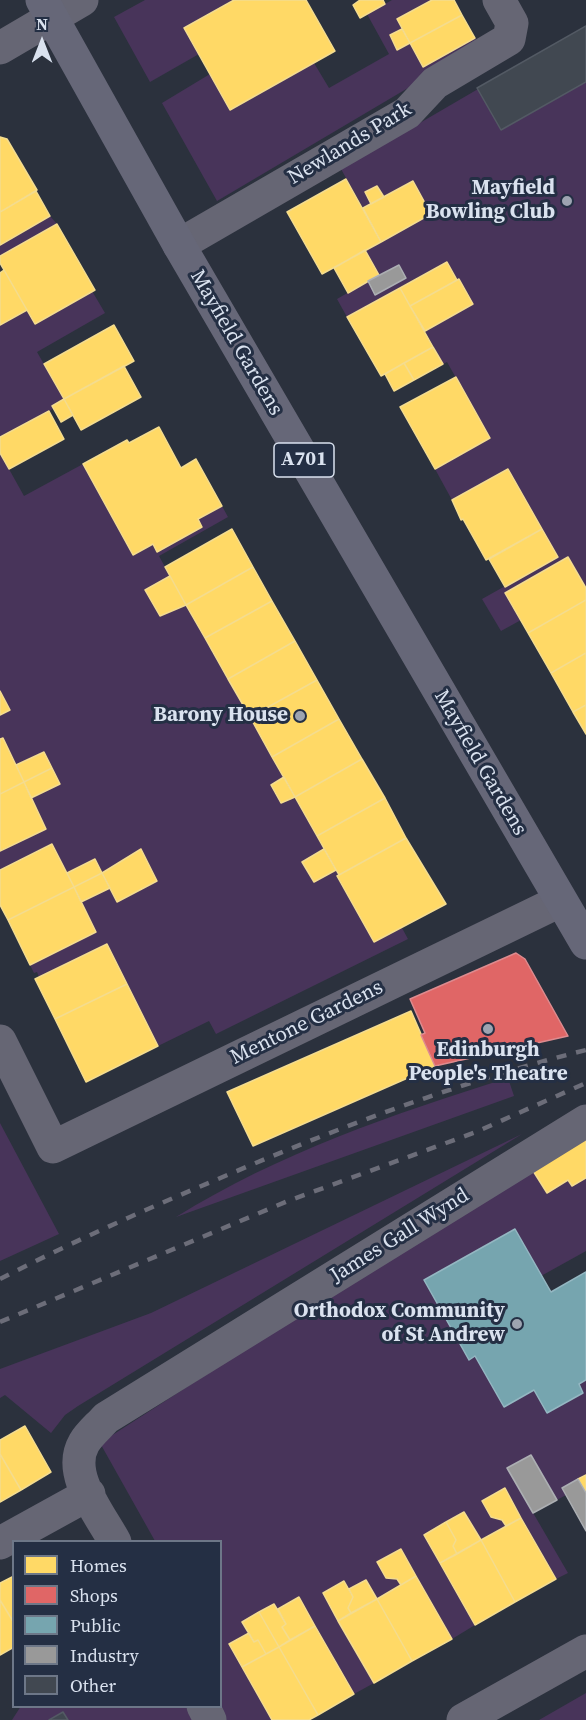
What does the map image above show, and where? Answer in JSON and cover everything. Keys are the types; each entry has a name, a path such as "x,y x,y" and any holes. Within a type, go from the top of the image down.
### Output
{"main road":[{"name":"Mayfield Gardens","path":"47,9 179,245 571,904"},
{"name":"A701","path":"571,904 586,943"}],"street":[{"path":"0,48 47,9 82,0"},
{"name":"Newlands Park","path":"179,245 407,113 435,83 503,44 512,33 512,23 499,0"},
{"name":"Mentone Gardens","path":"0,1041 53,1147 571,904"},
{"name":"James Gall Wynd","path":"114,1540 78,1472 78,1457 85,1442 106,1418 586,1121"},
{"path":"0,1542 89,1494"},
{"path":"463,1720 586,1651"}],"shaded area":[{"path":"145,0 234,0 184,28 199,54 150,82 114,17"},
{"path":"392,0 432,0 397,19 402,29 390,36 397,50 410,43 423,66 475,38 478,42 408,88 217,201 162,103 210,74 231,110 314,63 329,88 389,54 367,14"},
{"path":"586,26 586,588 568,557 505,593 521,620 501,631 482,599 557,557 508,469 452,500 435,469 490,438 447,362 443,364 425,331 473,304 446,262 347,317 337,299 368,281 406,278 399,265 379,275 365,250 431,214 412,181 384,197 377,186 365,192 371,204 363,208 341,169"},
{"path":"50,216 57,224 0,256 0,245"},
{"path":"92,291 105,313 37,352 64,399 52,406 53,409 0,437 0,325 27,310"},
{"path":"0,453 24,496 83,464 153,544 202,527 198,519 222,506 228,517 159,556 170,576 145,590 160,616 186,605 284,777 271,785 281,802 295,797 324,849 303,862 314,882 336,870 339,875 337,877 374,941 402,928 408,939 216,1034 209,1021 158,1046 107,944 39,977 37,972 34,973 30,965 81,902 110,888 117,902 157,881 141,850 102,873 95,859 67,873 51,844 0,870 0,851 46,829 31,798 60,784 44,752 16,765 3,738 0,739 0,715 10,710 0,691"},
{"path":"508,1078 514,1096 176,1217 255,1173 296,1154 380,1121"},
{"path":"0,1123 59,1234 0,1261"},
{"path":"522,1134 78,1406 65,1415 51,1433 5,1395 0,1398 0,1369 151,1313"},
{"path":"530,1166 547,1193 568,1180 572,1186 586,1178 586,1251 541,1276 514,1229 424,1281 469,1359 475,1356 504,1407 534,1390 548,1413 583,1393 579,1384 586,1380 586,1475 562,1488 566,1495 557,1500 531,1455 507,1468 568,1573 556,1579 505,1489 482,1501 491,1517 502,1520 506,1526 481,1540 464,1512 425,1535 475,1625 452,1639 401,1549 377,1562 386,1578 397,1579 401,1585 377,1599 366,1580 349,1589 343,1581 323,1593 374,1683 354,1694 298,1597 278,1609 274,1604 243,1622 249,1633 229,1644 272,1720 222,1720 222,1540 154,1540 100,1443"},
{"path":"586,1693 586,1720 539,1720"},
{"path":"20,1708 187,1708 194,1720 12,1720"}],"building: Homes":[{"path":"234,0 306,0 335,51 230,110 184,28"},
{"path":"360,0 383,0 385,4 360,18 353,5"},
{"path":"432,0 454,0 462,15 410,43 397,19"},
{"path":"462,15 475,38 423,67 410,43"},
{"path":"402,29 410,43 397,50 390,35"},
{"path":"0,137 7,139 37,190 0,212"},
{"path":"346,179 381,242 322,274 287,212"},
{"path":"413,181 431,214 381,242 363,208"},
{"path":"377,186 384,197 371,204 365,192"},
{"path":"36,191 50,216 0,245 0,212"},
{"path":"57,224 95,290 35,324 0,263 0,256"},
{"path":"365,250 379,275 348,293 334,268"},
{"path":"447,262 457,280 410,306 400,288"},
{"path":"4,270 27,310 0,325 0,273"},
{"path":"459,279 473,304 425,331 410,306"},
{"path":"400,288 433,347 381,376 347,317"},
{"path":"114,325 134,361 64,399 44,364"},
{"path":"433,347 443,364 414,380 404,363"},
{"path":"404,363 414,380 394,391 385,374"},
{"path":"124,366 141,397 81,430 64,399"},
{"path":"456,377 490,438 435,469 400,407"},
{"path":"64,399 73,415 61,422 52,406"},
{"path":"49,411 64,439 9,469 0,453 0,437"},
{"path":"159,427 181,468 196,459 222,506 198,519 202,527 157,552 153,544 133,555 83,464 127,440 129,443"},
{"path":"508,469 542,529 486,560 463,519 461,520 452,500"},
{"path":"232,529 253,567 186,605 165,567"},
{"path":"542,529 558,557 505,587 489,559"},
{"path":"568,557 586,588 586,600 528,633 505,593"},
{"path":"253,567 272,601 205,638 186,605"},
{"path":"170,576 186,605 160,616 145,590"},
{"path":"586,600 586,653 551,673 528,633"},
{"path":"272,601 295,641 228,679 205,638"},
{"path":"295,641 317,680 250,717 228,679"},
{"path":"586,653 586,705 573,712 551,673"},
{"path":"317,680 339,719 272,757 250,717"},
{"path":"0,691 10,710 0,715"},
{"path":"586,705 586,734 573,712"},
{"path":"339,719 362,759 295,797 272,757"},
{"path":"3,738 24,782 0,794 0,739"},
{"path":"44,752 52,768 24,782 16,765"},
{"path":"362,759 385,798 317,836 295,797"},
{"path":"52,768 60,784 31,798 24,782"},
{"path":"284,777 295,797 281,803 271,785"},
{"path":"24,782 46,829 0,851 0,794"},
{"path":"385,798 406,838 339,875 317,836"},
{"path":"406,838 446,904 374,942 337,876"},
{"path":"52,844 74,887 8,920 0,905 0,870"},
{"path":"141,849 157,881 117,902 102,873"},
{"path":"324,849 336,870 314,882 302,862"},
{"path":"95,859 102,873 74,887 67,873"},
{"path":"102,873 110,888 81,902 74,887"},
{"path":"74,887 96,932 30,965 8,920"},
{"path":"107,944 127,984 55,1019 35,979"},
{"path":"127,984 158,1046 86,1082 55,1019"},
{"path":"411,1011 435,1066 253,1146 227,1092"},
{"path":"586,1133 586,1178 572,1186 568,1180 547,1193 530,1166"},
{"path":"25,1426 51,1472 21,1490 0,1454 0,1440"},
{"path":"0,1454 21,1490 0,1502"},
{"path":"586,1475 586,1493 578,1479"},
{"path":"505,1488 521,1518 506,1526 502,1520 491,1517 482,1501"},
{"path":"464,1512 481,1540 457,1554 453,1546 456,1540 446,1522"},
{"path":"521,1518 556,1579 515,1602 481,1540"},
{"path":"446,1522 456,1540 453,1546 457,1554 440,1563 424,1535"},
{"path":"481,1540 515,1602 475,1625 440,1563"},
{"path":"401,1549 416,1576 401,1585 397,1579 386,1578 377,1562"},
{"path":"416,1576 452,1639 412,1661 377,1599"},
{"path":"12,1577 12,1620 0,1600 0,1583"},
{"path":"366,1580 377,1599 351,1613 348,1608 353,1597 349,1589"},
{"path":"344,1581 353,1597 348,1608 351,1613 338,1621 323,1593"},
{"path":"299,1597 315,1626 290,1640 282,1627 286,1624 278,1609"},
{"path":"377,1599 412,1661 374,1683 338,1621"},
{"path":"0,1600 12,1620 12,1648 0,1655"},
{"path":"274,1604 286,1624 282,1627 290,1640 279,1647 259,1612"},
{"path":"259,1612 279,1647 266,1654 258,1640 254,1642 242,1622"},
{"path":"315,1626 354,1694 318,1715 279,1647"},
{"path":"249,1633 254,1642 258,1640 266,1654 242,1667 229,1644"},
{"path":"279,1647 318,1715 309,1720 272,1720 242,1667"}],"building: Shops":[{"path":"516,953 525,959 568,1036 435,1066 421,1035 425,1033 410,999"}],"building: Public":[{"name":"Orthodox Community of St Andrew","path":"515,1229 551,1292 586,1272 586,1380 579,1384 583,1393 547,1413 534,1390 504,1407 475,1356 469,1360 424,1280"}],"building: Industry":[{"path":"399,265 406,278 375,295 368,281"},
{"path":"531,1455 557,1500 533,1513 507,1468"},
{"path":"578,1479 586,1493 586,1531 562,1488"}],"building: Other":[{"path":"586,26 586,82 501,130 477,88"},
{"path":"63,1712 68,1720 49,1720"}],"railway":[{"path":"0,1279 135,1215 309,1141 446,1091 586,1050"},
{"path":"0,1322 288,1201 476,1132 586,1083"}],"place":[{"name":"Mayfield Bowling Club","path":"567,201"},
{"name":"Barony House","path":"300,716"},
{"name":"Edinburgh People's Theatre","path":"488,1029"},
{"name":"Orthodox Community of St Andrew","path":"517,1324"}]}
